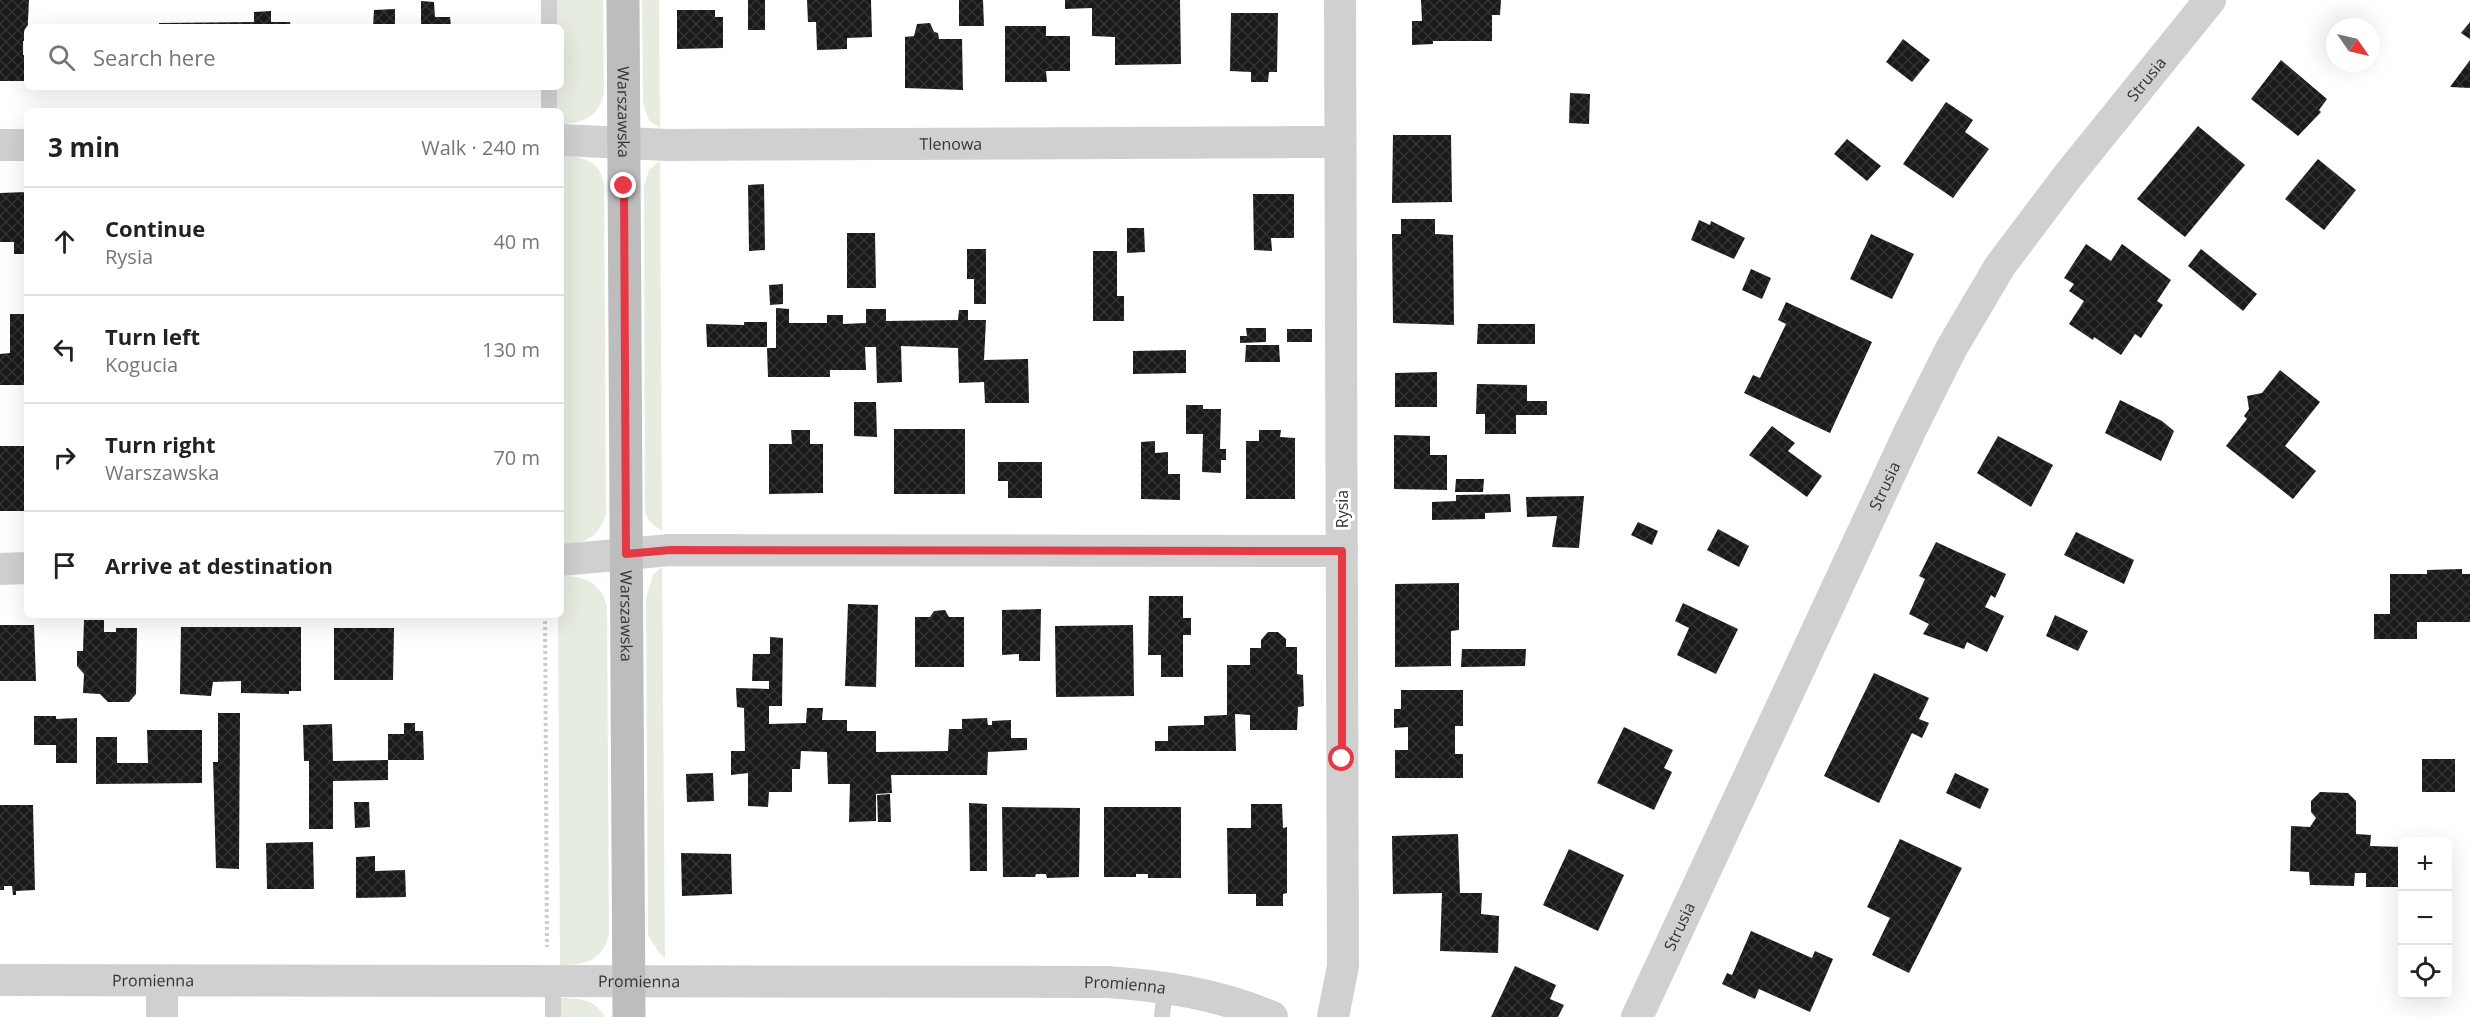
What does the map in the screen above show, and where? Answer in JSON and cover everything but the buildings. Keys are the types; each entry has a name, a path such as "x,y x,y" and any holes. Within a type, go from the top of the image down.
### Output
{"street":[{"name":"Warszawska","path":"623,0 629,1017"},
{"name":"Rysia","path":"1333,1017 1343,966 1340,0"},
{"name":"Strusia","path":"1637,1017 1910,430 1951,349 2000,266 2067,177 2210,0"},
{"name":"Tlenowa","path":"564,140 680,145 1341,142"},
{"path":"0,145 24,145"},
{"path":"564,560 670,550 1342,551"},
{"path":"0,569 24,568"},
{"name":"Promienna","path":"0,980 1107,982 1165,986 1213,996 1242,1004 1272,1017"},
{"path":"162,981 162,1017"}],"lane":[{"path":"549,0 549,24"},
{"path":"549,90 549,108"},
{"path":"553,982 553,1017"},
{"path":"1162,1017 1165,986"}],"path":[{"path":"545,618 547,965 553,982"}],"shaded area":[{"path":"556,0 603,0 604,93 602,101 589,117 569,124 564,124 564,108 556,108 556,90 564,90 564,24 556,24"},
{"path":"642,0 659,0 660,128 649,120 643,104"},
{"path":"564,156 577,157 590,162 599,171 604,186 606,514 595,534 577,543 564,544"},
{"path":"660,161 662,531 650,522 645,513 644,186 649,170"},
{"path":"662,567 665,958 648,935 646,598 653,575"},
{"path":"564,576 584,579 596,586 601,591 607,606 609,935 602,951 591,960 560,965 558,618 564,618"},
{"path":"560,998 574,998 591,1003 605,1017 560,1017"}],"route":[{"path":"624,186 626,554 670,550 1342,551 1342,759"}]}
